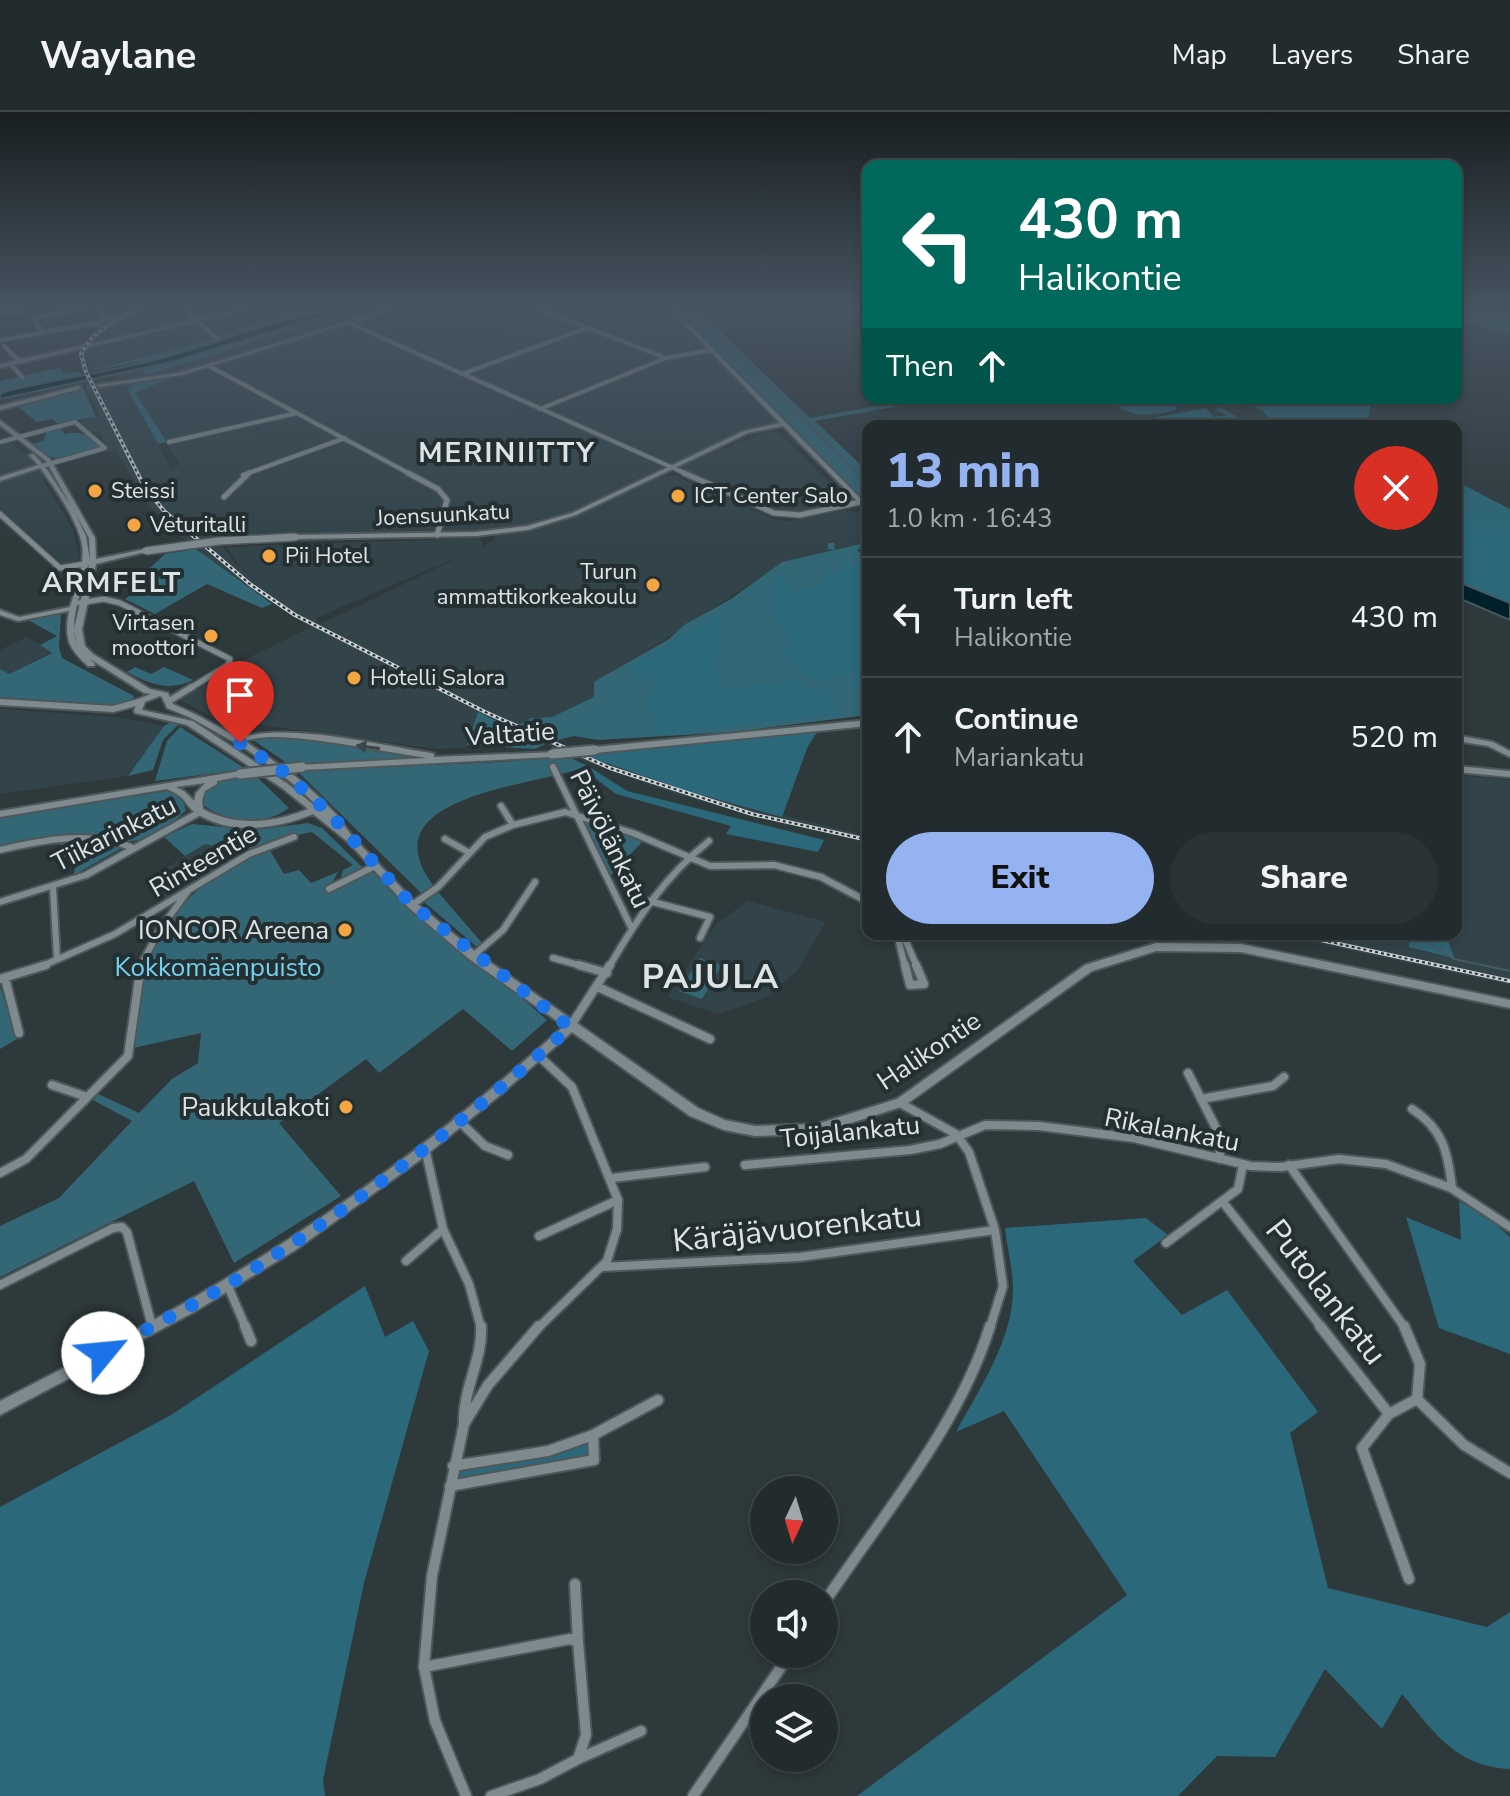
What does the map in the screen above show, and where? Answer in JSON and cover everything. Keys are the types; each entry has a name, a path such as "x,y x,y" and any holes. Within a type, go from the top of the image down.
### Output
{"main road":[{"path":"0,408 78,388"},
{"path":"748,388 860,502"},
{"path":"0,422 46,465 90,533 88,563 70,634 76,653 137,692 140,701 137,708 181,718 239,747"},
{"name":"Joensuunkatu","path":"88,563 219,541 498,533 554,521 746,432 784,424"},
{"path":"0,479 46,465"},
{"path":"0,612 18,619 79,605"},
{"path":"79,605 78,632 86,653 225,733 311,809 277,821 232,823 200,812 183,791 154,788"},
{"path":"140,701 164,698"},
{"path":"147,712 164,698"},
{"name":"Valtatie","path":"0,814 302,767 552,754 862,724"},
{"path":"225,733 258,730 433,757 473,759"},
{"path":"239,747 257,733 281,734"},
{"path":"1462,739 1490,744 1510,754"},
{"name":"Halikontie","path":"239,747 284,772 311,809 351,840 412,905 473,956 694,1112 724,1125 755,1131 817,1129 900,1103 1089,968 1156,947 1241,948 1510,1004"},
{"path":"1462,770 1510,774"},
{"path":"197,800 209,783 238,775"},
{"path":"181,784 190,786 200,812"},
{"path":"0,1408 227,1284 323,1224 425,1148 570,1027"}],"street":[{"path":"249,388 445,494 447,507 437,535"},
{"path":"492,388 774,513 800,515 860,502"},
{"path":"540,409 593,388"},
{"path":"169,442 297,413"},
{"path":"0,442 75,422 105,448 46,465"},
{"path":"224,497 243,475 345,438"},
{"path":"0,514 60,568 88,563"},
{"path":"79,605 115,602 230,659 228,665 164,698"},
{"path":"92,708 118,708 140,701"},
{"path":"0,702 147,712"},
{"name":"Päivölänkatu","path":"553,767 632,929"},
{"path":"501,806 513,825"},
{"name":"Tiikarinkatu","path":"0,902 53,888 86,875 200,812"},
{"path":"412,905 438,887 485,837 513,825 558,813 575,813 723,868 763,864 821,877 862,899"},
{"name":"Rinteentie","path":"2,978 57,959 112,934 253,850 294,837"},
{"path":"445,839 468,852"},
{"path":"0,850 42,842 91,840 113,840 133,848"},
{"path":"570,1027 607,973 649,901 689,857 709,841"},
{"path":"329,889 375,866"},
{"path":"473,956 503,930 535,882"},
{"path":"53,888 57,959"},
{"path":"0,1173 26,1159 128,1056 139,969 160,929 188,891"},
{"path":"649,901 710,917 700,938"},
{"path":"901,940 910,985 924,984 903,940"},
{"path":"553,958 607,973"},
{"path":"2,978 19,1033"},
{"path":"598,987 710,1039"},
{"path":"466,1796 435,1721 424,1667 432,1576 464,1424 488,1385 544,1321 603,1267 617,1229 618,1200 612,1178 572,1087 538,1055"},
{"path":"1188,1073 1219,1134 1220,1159"},
{"path":"1201,1099 1273,1086 1284,1077"},
{"path":"52,1085 87,1097"},
{"path":"838,1583 943,1430 970,1381 990,1332 1003,1286 995,1230 969,1152 956,1134 900,1103"},
{"path":"1412,1109 1437,1125 1448,1150 1452,1188"},
{"path":"458,1120 485,1146 508,1155"},
{"name":"Rikalankatu","path":"956,1134 970,1127 991,1124 1035,1127 1146,1140 1243,1165 1289,1165 1332,1159 1404,1169 1452,1188 1481,1204 1510,1227"},
{"name":"Toijalankatu","path":"745,1165 935,1146 956,1134"},
{"path":"425,1148 443,1229 473,1297 481,1328 482,1340 462,1402 464,1424"},
{"path":"1166,1243 1238,1189 1243,1165"},
{"path":"1289,1165 1405,1327 1420,1364 1417,1399"},
{"path":"612,1178 705,1167"},
{"path":"539,1236 618,1200"},
{"name":"Putolankatu","path":"1222,1201 1389,1414"},
{"path":"0,1285 122,1227 127,1232 152,1326"},
{"path":"406,1261 443,1229"},
{"name":"Käräjävuorenkatu","path":"603,1267 700,1266 880,1249 995,1230"},
{"path":"227,1284 251,1341"},
{"path":"1409,1579 1362,1448 1389,1414 1417,1399"},
{"path":"1417,1399 1464,1445 1510,1473"},
{"path":"453,1466 548,1451 593,1435 658,1400"},
{"path":"450,1486 594,1460 593,1435"},
{"path":"575,1584 586,1735 578,1759"},
{"path":"424,1667 570,1639 578,1642"},
{"path":"693,1796 780,1668"},
{"path":"491,1796 540,1779 641,1731"}],"shaded area":[{"path":"53,388 0,399 0,394"},
{"path":"139,388 128,391 171,468 180,465 135,393 147,388 751,388 786,423 741,431 568,514 526,527 450,533 219,535 205,514 201,527 212,534 238,566 250,575 237,563 227,547 480,538 483,546 495,540 493,535 532,531 578,516 662,476 675,476 774,519 790,521 844,510 861,512 862,543 782,563 593,686 597,694 594,697 552,717 531,718 520,725 551,742 687,791 862,835 862,841 681,796 576,758 479,712 466,748 437,749 240,722 211,716 180,700 236,664 311,627 238,582 181,537 147,503 116,451 108,453 100,432 89,434 83,420 100,416 87,389","holes":["467,553 318,624 316,618"]},
{"path":"1175,404 1176,410 1139,414 1118,406"},
{"path":"1250,404 1371,404 1368,420 1270,420 1263,411"},
{"path":"1220,407 1240,419 1147,419 1206,408 1214,417 1228,415 1215,410"},
{"path":"771,430 782,436 842,496 841,504 806,512 775,511 678,467"},
{"path":"9,442 37,463 47,487 73,529 80,559 64,565 0,508 0,445"},
{"path":"1462,484 1510,509 1510,603 1462,583"},
{"path":"844,561 862,568 862,686 849,691 858,670 835,678 818,679 783,656 789,638 780,628 783,623 774,624 772,604 773,585 778,573 796,592 820,586 824,570 842,574 839,568"},
{"path":"1462,583 1510,603 1510,620 1462,600"},
{"path":"720,612 717,668 723,690 799,680 811,690 827,688 839,714 654,735 659,722 648,706 657,672 643,682 628,668"},
{"path":"27,637 52,652 8,674 0,669 0,650"},
{"path":"0,709 117,717 164,726 128,776 0,794"},
{"path":"818,731 808,746 782,817 687,791 581,754"},
{"path":"588,766 627,791 824,840 818,852 726,834 731,826 616,794 583,769"},
{"path":"1462,776 1510,780 1510,985 1302,940 1462,940"},
{"path":"205,844 223,848 236,858 165,901 143,882"},
{"path":"748,901 826,922 797,971 765,998 718,1014 667,997 716,924"},
{"path":"1459,1201 1487,1217 1510,1237 1510,1354 1439,1328 1406,1217 1461,1240"},
{"path":"1146,1218 1168,1235 1133,1261 1182,1315 1227,1290 1318,1412 1290,1433 1328,1588 1487,1627 1510,1612 1510,1769 1475,1762 1448,1745 1402,1694 1382,1729 1325,1669 1275,1757 1217,1756 1178,1796 857,1796 1127,1595 1004,1411 956,1432 993,1364 1007,1327 1013,1289 1005,1228"},
{"path":"365,1286 385,1337 413,1321 429,1351 364,1583 323,1780 325,1796 0,1796 0,1507 171,1415"},
{"path":"591,1438 592,1459 452,1484 455,1468"}],"green space":[{"path":"0,388 27,388 0,394"},
{"path":"83,388 96,417 56,423 53,419 37,422 16,405"},
{"path":"148,388 135,393 167,442 158,444 128,390"},
{"path":"751,388 778,388 810,418 888,404 910,404 815,421 862,466 862,500"},
{"path":"60,426 64,434 85,435 103,449 57,460 31,445 44,440 47,430"},
{"path":"828,543 834,543 835,550 862,543 862,549 857,550 862,555 862,716 732,732 598,740 574,736 550,742 519,725 531,718 552,717 594,697 594,682 669,639 684,625 731,599 782,562 834,550 828,549"},
{"path":"190,547 272,604 262,608 207,584 155,614 125,599 162,573 150,568 165,554 190,550"},
{"path":"61,614 59,647 62,658 134,696 133,700 119,706 0,697 0,669 9,674 52,653 40,645 57,636 28,620"},
{"path":"135,667 151,674 164,667 193,680 176,686 159,685 127,672"},
{"path":"478,712 545,744 535,749 467,745"},
{"path":"173,721 179,724 163,740 153,770 128,776 164,726"},
{"path":"180,727 246,769 155,781 167,741"},
{"path":"272,735 426,758 291,766 249,737"},
{"path":"564,755 588,766 499,788 439,813 422,831 418,855 433,885 421,893 296,770 503,762"},
{"path":"255,775 289,808 269,818 247,820 224,816 205,806 202,797 216,782"},
{"path":"167,791 180,793 186,810 169,825 146,838 132,841 50,840 0,847 0,817"},
{"path":"591,822 644,840 608,878 584,826"},
{"path":"308,823 322,828 363,868 341,878 343,870 353,865 312,832 272,840 250,849 238,842 223,848 205,844 185,856 164,837 192,824 255,830"},
{"path":"61,843 121,845 120,849 74,875 76,855 59,859"},
{"name":"Kokkomäenpuisto","path":"268,847 284,874 299,870 311,883 338,872 332,883 335,887 373,871 547,1020 512,1051 463,1009 379,1073 366,1059 279,1123 341,1196 234,1263 194,1181 0,1277 0,1226 59,1198 132,1121 91,1099 96,1093 139,1113 172,1079 198,1063 201,1033 133,1048 138,997 148,957 172,917 188,899 226,869"},
{"path":"438,892 483,944 477,947 424,902"},
{"path":"1408,940 1448,940 1454,958 1409,947"},
{"path":"700,958 722,965 702,999 679,991"},
{"path":"0,986 17,1039 0,1049"}],"waterway":[{"path":"771,388 803,419"},
{"path":"806,422 862,475"},
{"path":"1429,940 1430,944 1454,959 1510,971"}],"railway":[{"path":"94,388 144,486 164,511 251,585 295,615 485,712 610,768 752,814 862,839"},
{"path":"1321,940 1510,981"}],"place":[{"name":"Steissi","path":"95,491"},
{"name":"ICT Center Salo","path":"678,496"},
{"name":"Veturitalli","path":"134,525"},
{"name":"Pii Hotel","path":"269,556"},
{"name":"Turun ammattikorkeakoulu","path":"653,585"},
{"name":"Virtasen moottori","path":"211,636"},
{"name":"Hotelli Salora","path":"354,678"},
{"name":"IONCOR Areena","path":"345,930"},
{"name":"Paukkulakoti","path":"346,1107"}],"district":[{"name":"MERINIITTY","path":"507,453"},
{"name":"ARMFELT","path":"112,583"},
{"name":"PAJULA","path":"711,977"}],"route":[{"path":"103,1353 249,1272 323,1224 425,1148 570,1027 473,956 412,905 329,813 284,772 240,743"}]}
